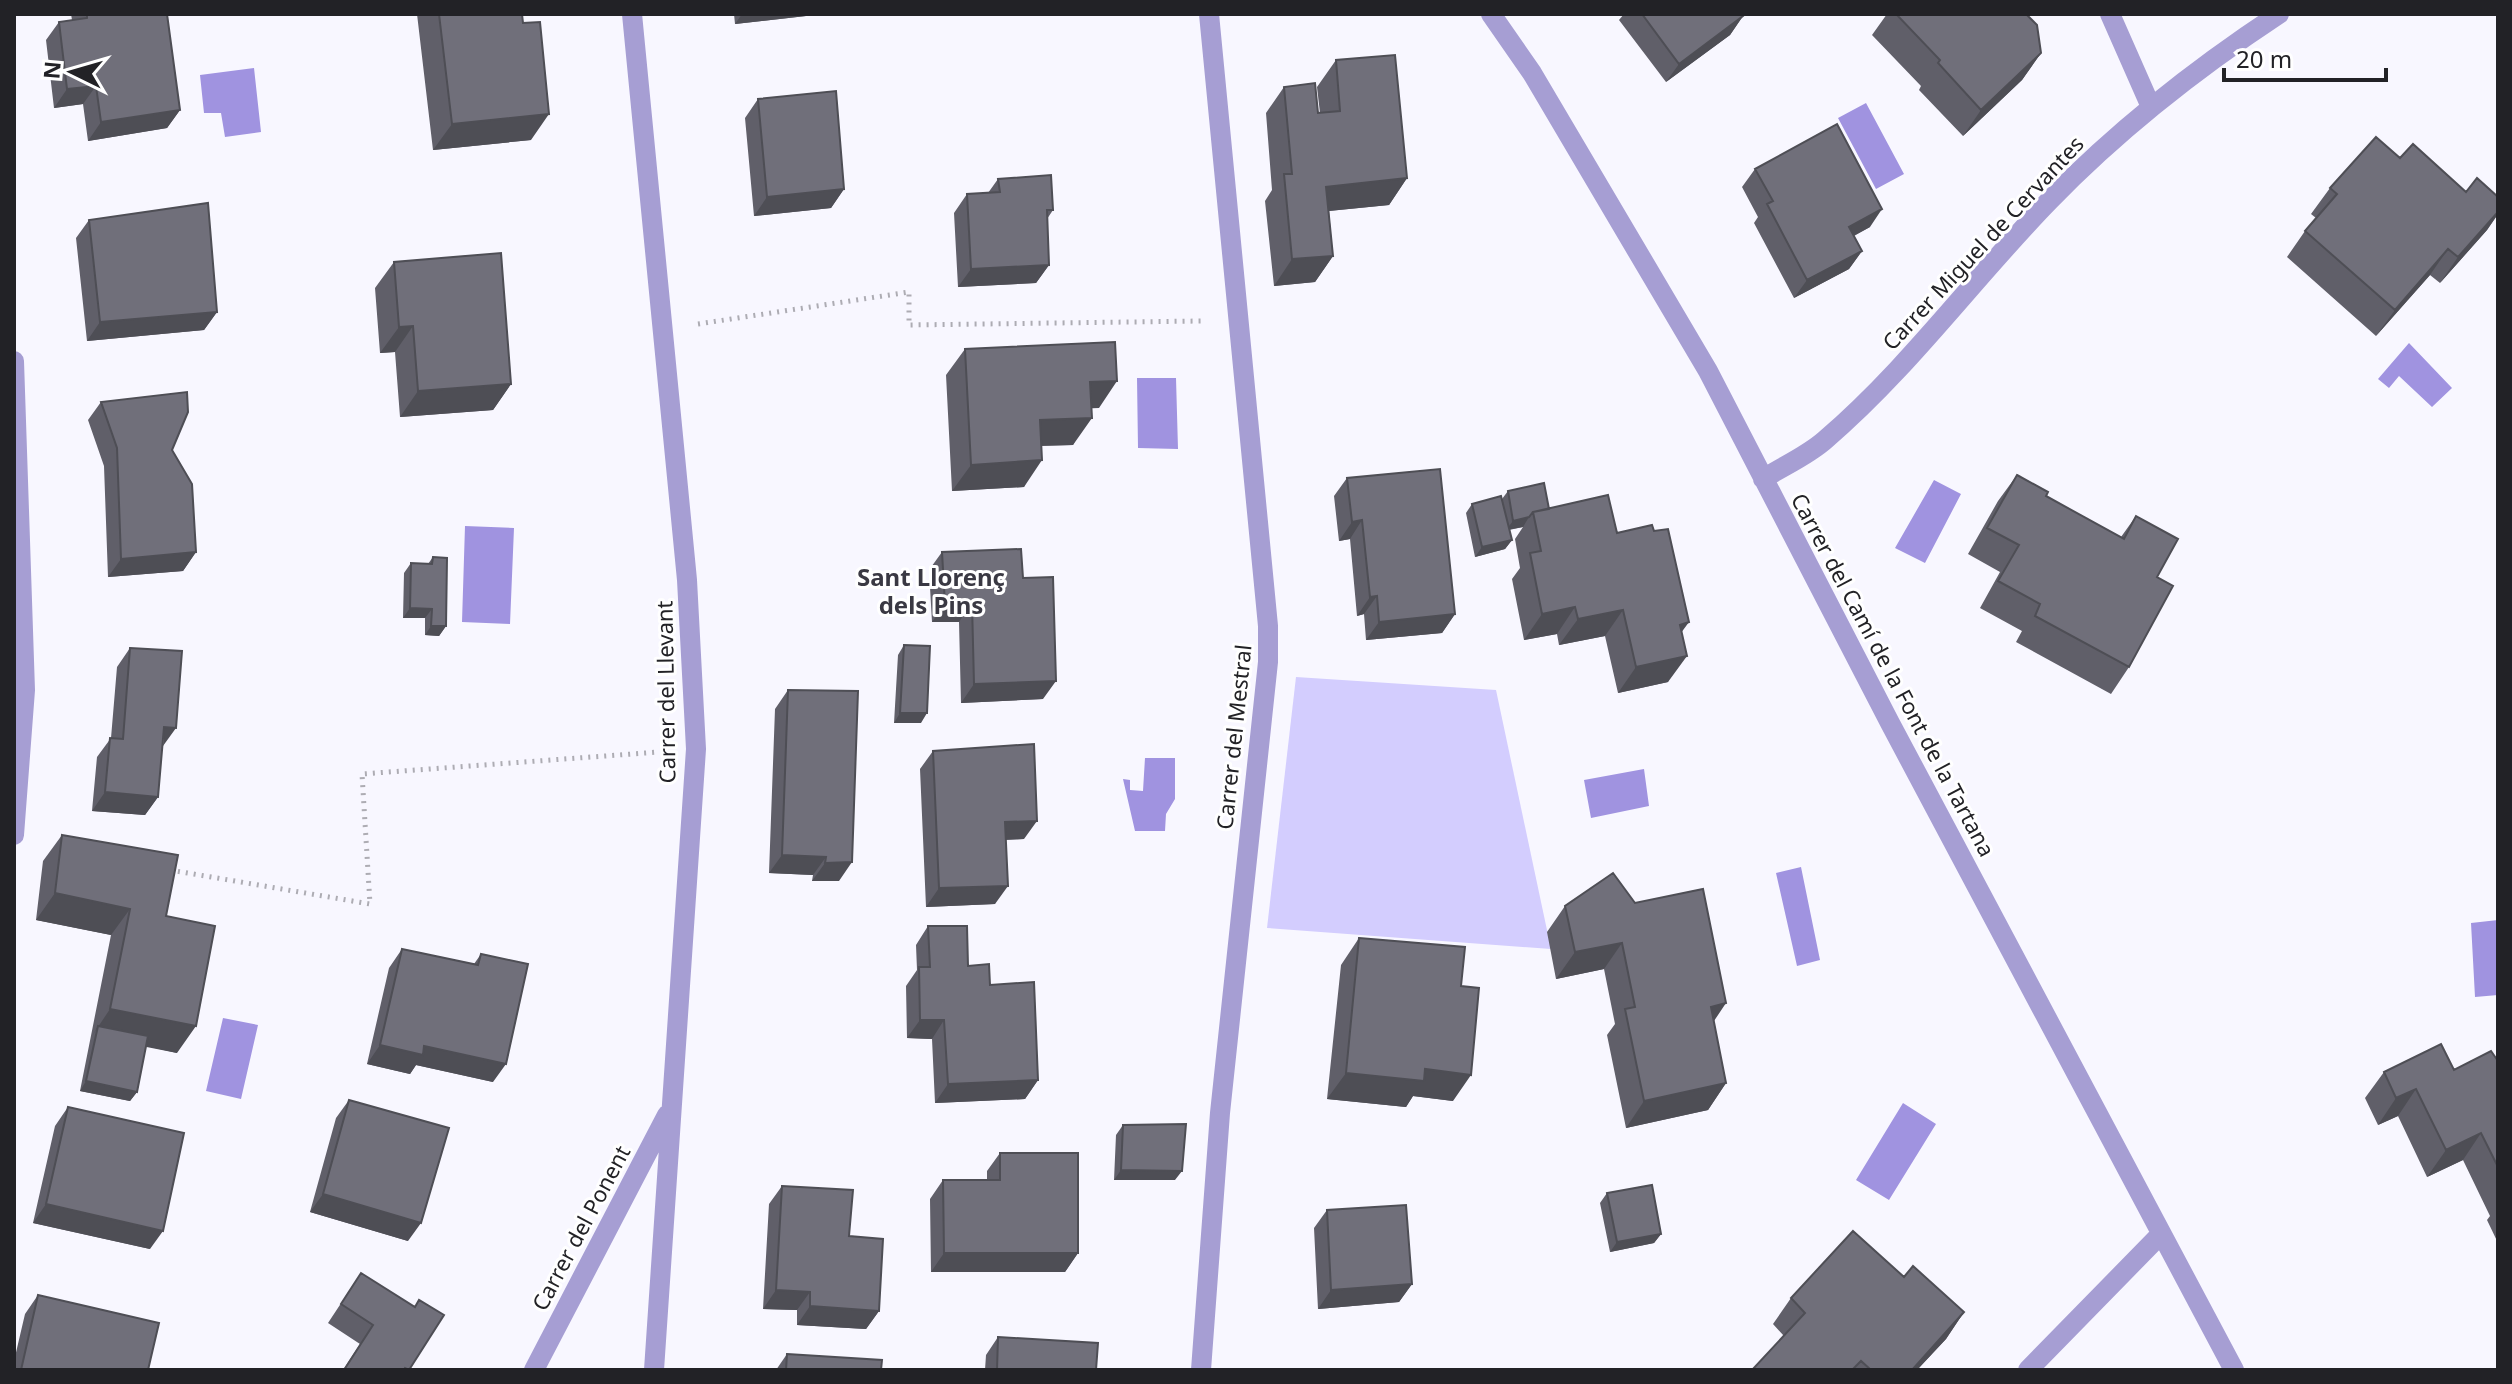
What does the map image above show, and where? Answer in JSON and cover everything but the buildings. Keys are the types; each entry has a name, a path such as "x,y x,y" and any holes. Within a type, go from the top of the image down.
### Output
{"street":[{"name":"Carrer del Llevant","path":"632,14 687,580 696,749 654,1370"},
{"name":"Carrer del Mestral","path":"1201,1370 1222,1098 1268,662 1268,626 1209,14"},
{"name":"Carrer del Camí de la Font de la Tartana","path":"1491,14 1532,73 1708,371 2234,1370"},
{"path":"2110,14 2151,107"},
{"name":"Carrer Miguel de Cervantes","path":"1763,479 1823,442 1896,371 1975,280 2050,201 2151,107 2279,14"},
{"path":"14,361 25,690 14,835"},
{"name":"Carrer del Ponent","path":"534,1370 670,1109"},
{"path":"2028,1370 2161,1234"}],"path":[{"path":"664,329 909,292 909,325 1238,321"},
{"path":"169,870 370,904 362,774 696,749"}],"shaded area":[{"path":"254,68 261,132 225,137 221,113 204,113 200,75"},
{"path":"1866,103 1904,174 1876,189 1838,118"},
{"path":"2409,343 2452,388 2432,407 2399,376 2389,388 2378,379"},
{"path":"1137,378 1176,378 1178,449 1138,448"},
{"path":"1934,480 1961,494 1925,563 1895,548"},
{"path":"465,526 514,528 510,624 462,622"},
{"path":"1296,677 1496,690 1551,949 1267,928"},
{"path":"1145,758 1175,758 1175,799 1166,814 1165,831 1135,831 1123,779 1130,780 1130,790 1143,791"},
{"path":"1644,769 1649,806 1591,818 1584,780"},
{"path":"1801,867 1820,960 1797,966 1776,873"},
{"path":"2498,920 2498,995 2475,997 2471,923"},
{"path":"223,1018 258,1025 241,1099 206,1091"},
{"path":"1903,1103 1936,1124 1889,1200 1856,1180"}],"district":[{"name":"Sant Llorenç dels Pins","path":"931,592"}]}
